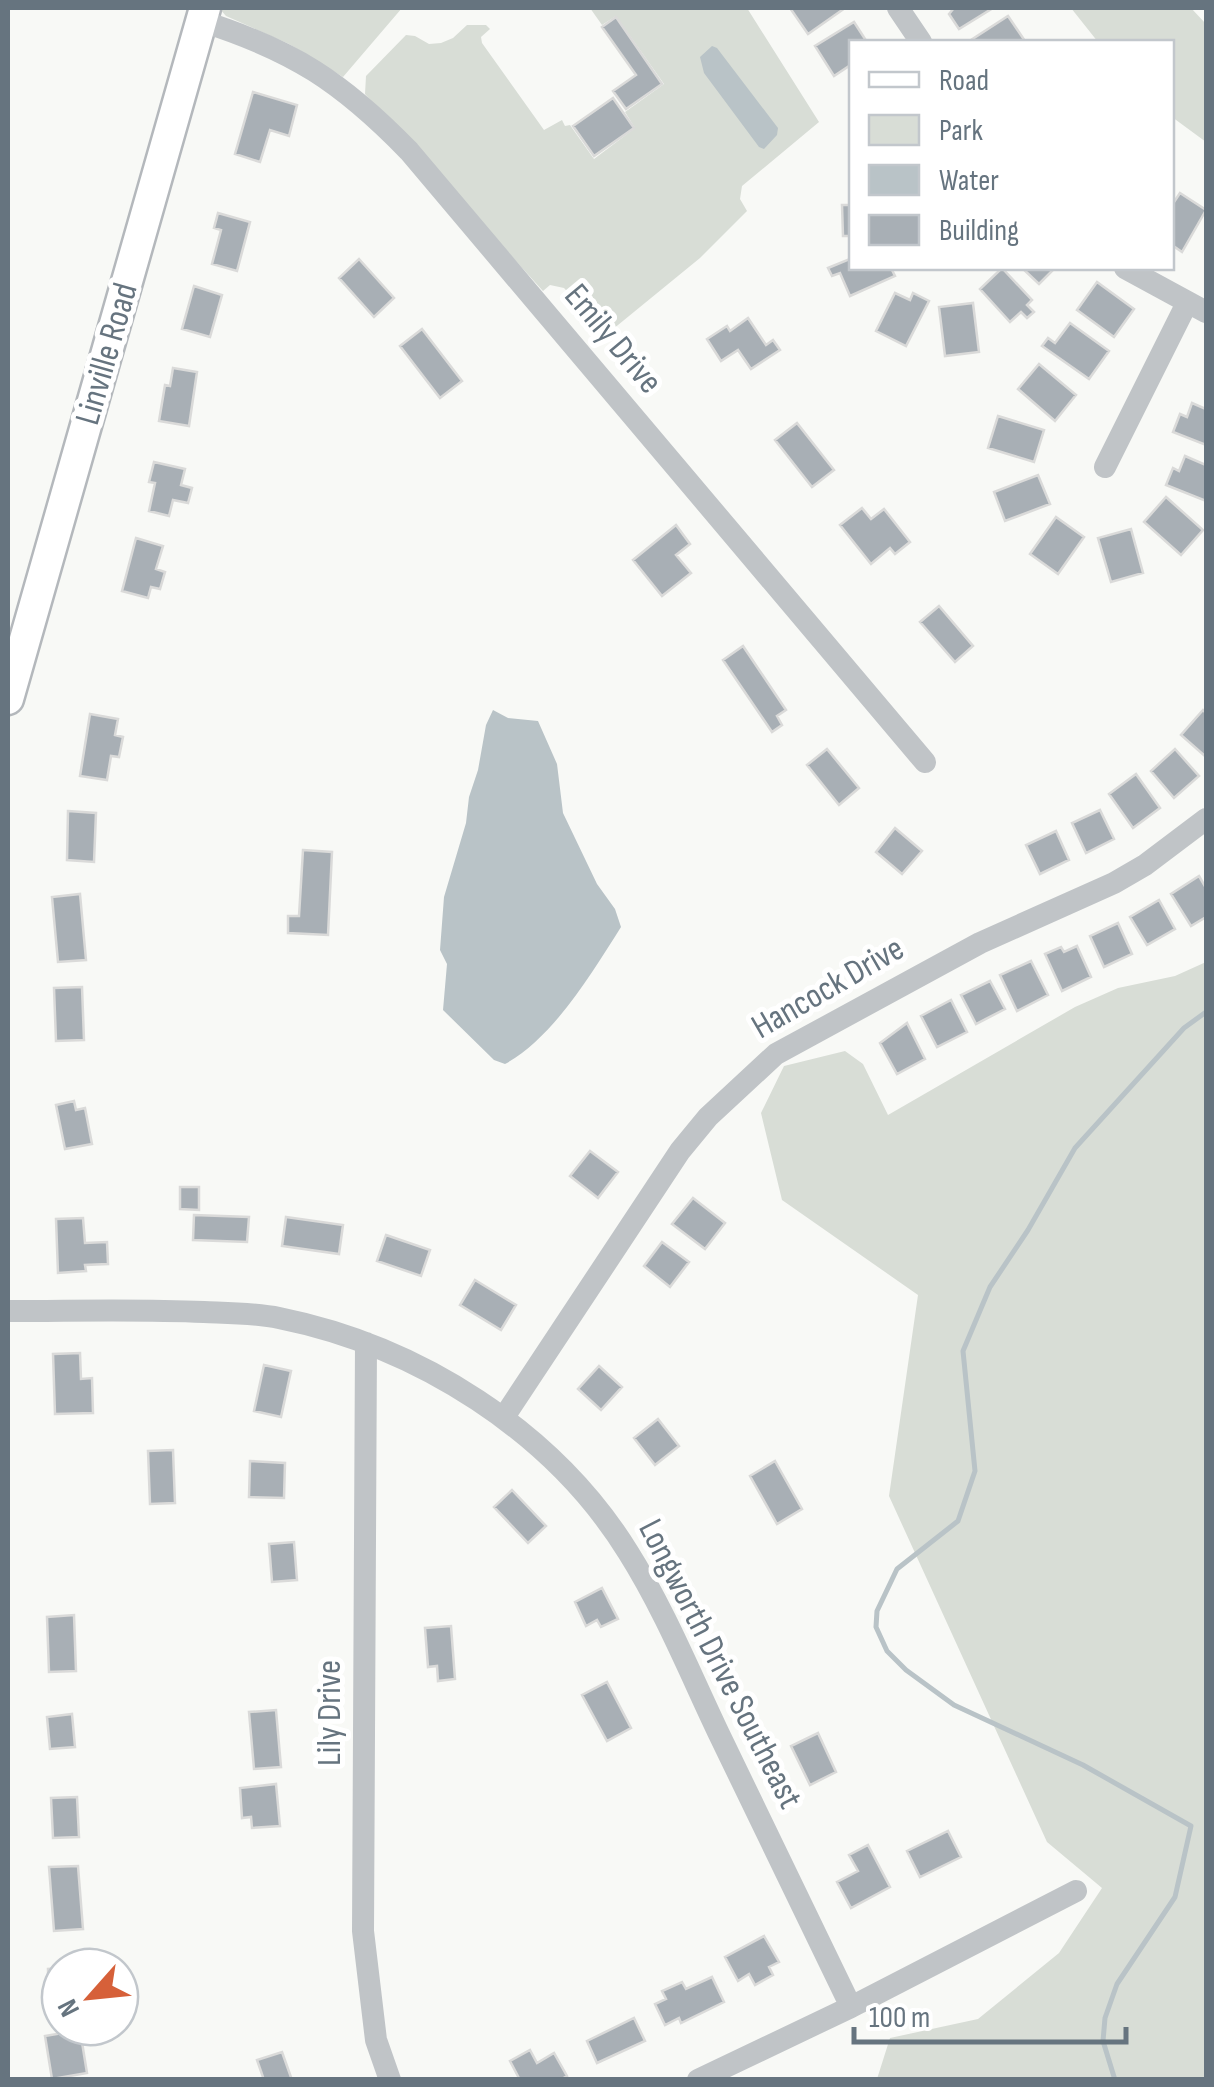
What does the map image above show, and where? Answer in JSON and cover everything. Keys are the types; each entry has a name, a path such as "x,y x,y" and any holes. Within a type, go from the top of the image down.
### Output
{"main road":[{"name":"Linville Road","path":"8,699 203,14"}],"street":[{"path":"898,8 920,40"},
{"name":"Emily Drive","path":"203,14 315,69 386,128 925,762"},
{"path":"1105,467 1197,308 1128,270"},
{"name":"Hancock Drive","path":"504,1417 680,1151 743,1082 776,1054 810,1033 980,943 1146,866 1206,819"},
{"name":"Longworth Drive Southeast","path":"8,1311 178,1311 274,1317 366,1343 504,1417 574,1479 628,1552 651,1591 850,2007"},
{"name":"Lily Drive","path":"366,1343 364,1931 376,2040 390,2080"},
{"path":"698,2080 1076,1891"}],"green space":[{"path":"219,8 402,8 343,77 289,44 226,16"},
{"path":"590,8 747,8 819,122 742,186 740,199 747,211 700,258 607,334 564,288 550,285 543,291 365,94 366,76 406,35 429,44 441,43 467,25 486,25 490,29 481,37 482,43 544,130 562,120 565,126 570,125 594,159 635,128 625,112 664,84 616,16 602,25"},
{"path":"1071,8 1191,8 1206,24 1206,142 1174,118 1174,40 1096,40"},
{"path":"1206,962 1206,2079 877,2079 890,2038 978,2019 1059,1953 1102,1888 1047,1842 889,1496 918,1295 782,1200 761,1113 784,1066 845,1051 863,1064 888,1115 1075,1007 1118,988 1175,976"}],"water":[{"path":"712,46 778,128 777,135 764,149 704,73 700,57"},
{"path":"493,710 508,718 538,721 557,764 563,813 621,927 555,1021 523,1053 505,1064 494,1060 443,1010 447,964 440,950 444,897"}],"building":[{"path":"790,8 845,8 808,34"},
{"path":"954,8 993,8 959,29 949,14"},
{"path":"1008,16 1024,40 971,40"},
{"path":"616,17 662,84 626,109 613,91 636,75 602,27"},
{"path":"854,22 866,40 849,40 849,66 834,76 815,46"},
{"path":"253,92 297,105 289,136 270,130 260,162 235,154"},
{"path":"613,98 634,128 594,156 573,126"},
{"path":"1180,193 1206,210 1182,252 1174,246 1174,202"},
{"path":"842,205 849,205 849,236 843,236"},
{"path":"218,213 250,222 237,271 212,264 221,230 214,228"},
{"path":"359,259 394,298 374,317 339,278"},
{"path":"849,259 849,270 892,270 895,276 850,296 840,273 832,276 828,268"},
{"path":"1004,270 1032,300 1027,305 1034,312 1027,318 1021,312 1010,322 980,289"},
{"path":"1024,270 1053,270 1039,284"},
{"path":"1097,282 1134,309 1114,337 1077,310"},
{"path":"194,286 222,295 210,337 182,329"},
{"path":"895,293 910,300 913,293 929,301 906,346 876,331"},
{"path":"973,303 979,352 945,356 939,307"},
{"path":"748,318 766,345 773,340 780,350 751,369 738,350 721,361 707,339 727,326 730,331"},
{"path":"1070,323 1109,351 1089,379 1042,346 1048,338 1055,343"},
{"path":"422,329 462,381 440,398 400,346"},
{"path":"1039,364 1076,395 1055,421 1018,389"},
{"path":"173,368 197,372 189,426 159,421 165,385 170,386"},
{"path":"1192,403 1206,409 1206,445 1173,432 1180,414 1187,417"},
{"path":"998,416 1044,430 1034,462 988,448"},
{"path":"797,423 834,470 812,487 775,440"},
{"path":"1185,456 1206,465 1206,501 1166,485 1173,468 1179,471"},
{"path":"154,462 185,469 181,485 192,488 188,503 173,500 169,516 149,511 155,483 149,482"},
{"path":"1038,475 1050,504 1005,521 994,492"},
{"path":"1166,497 1203,530 1181,555 1144,522"},
{"path":"862,508 871,519 884,509 910,542 895,554 890,548 871,564 840,525"},
{"path":"1056,517 1084,537 1058,574 1030,554"},
{"path":"676,525 690,544 676,555 691,573 662,596 633,560"},
{"path":"1131,529 1143,573 1111,582 1098,538"},
{"path":"136,538 163,546 156,569 165,572 160,589 151,587 148,598 122,591"},
{"path":"939,606 973,646 955,662 920,622"},
{"path":"743,646 786,710 777,716 782,725 772,732 723,660"},
{"path":"1203,710 1206,713 1206,757 1181,735"},
{"path":"90,714 118,719 115,735 123,737 119,757 111,756 107,780 80,776"},
{"path":"827,749 859,788 839,805 807,765"},
{"path":"1175,749 1199,776 1174,798 1151,771"},
{"path":"1136,774 1160,808 1133,828 1109,794"},
{"path":"1100,810 1114,839 1086,853 1072,823"},
{"path":"68,811 96,813 94,862 67,860"},
{"path":"895,828 922,851 902,874 876,852"},
{"path":"1056,831 1069,860 1040,874 1026,845"},
{"path":"303,850 332,852 328,935 288,933 288,916 299,916"},
{"path":"1199,876 1206,888 1206,917 1191,926 1171,894"},
{"path":"80,894 86,960 58,962 52,897"},
{"path":"1159,900 1175,929 1147,945 1130,917"},
{"path":"1118,923 1132,954 1104,967 1090,936"},
{"path":"1077,946 1091,977 1062,991 1045,954"},
{"path":"1031,961 1048,995 1017,1011 1000,975"},
{"path":"990,981 1005,1009 976,1024 961,995"},
{"path":"82,987 84,1040 56,1041 54,988"},
{"path":"951,1000 967,1032 937,1047 921,1016"},
{"path":"907,1023 925,1059 897,1074 880,1043"},
{"path":"74,1101 76,1110 85,1108 92,1144 65,1149 56,1105"},
{"path":"590,1151 618,1172 598,1198 570,1176"},
{"path":"180,1187 199,1187 199,1210 180,1209"},
{"path":"693,1198 725,1223 705,1249 672,1224"},
{"path":"194,1215 249,1217 247,1242 193,1240"},
{"path":"286,1217 343,1225 339,1254 282,1246"},
{"path":"83,1218 85,1243 107,1242 108,1264 85,1265 86,1271 58,1273 56,1219"},
{"path":"386,1235 430,1250 421,1276 377,1261"},
{"path":"662,1242 689,1262 670,1287 644,1266"},
{"path":"475,1280 516,1305 501,1330 460,1305"},
{"path":"80,1353 81,1379 92,1378 93,1413 55,1414 53,1354"},
{"path":"264,1365 291,1371 281,1417 254,1411"},
{"path":"599,1366 622,1387 601,1410 578,1389"},
{"path":"658,1419 679,1446 655,1465 634,1438"},
{"path":"173,1450 175,1503 150,1504 148,1451"},
{"path":"250,1461 285,1463 284,1498 249,1497"},
{"path":"775,1461 802,1509 777,1524 750,1476"},
{"path":"512,1490 546,1526 528,1543 494,1507"},
{"path":"294,1542 297,1580 272,1582 269,1544"},
{"path":"602,1588 618,1619 601,1627 597,1620 586,1626 575,1602"},
{"path":"74,1615 76,1671 49,1672 47,1617"},
{"path":"451,1626 455,1679 438,1681 437,1666 428,1667 425,1628"},
{"path":"607,1682 631,1728 607,1741 582,1695"},
{"path":"276,1710 281,1767 254,1769 249,1712"},
{"path":"72,1714 75,1747 50,1749 47,1717"},
{"path":"818,1733 836,1772 810,1785 791,1746"},
{"path":"276,1784 280,1826 252,1828 251,1817 242,1818 240,1788"},
{"path":"77,1797 79,1837 53,1838 51,1798"},
{"path":"948,1831 961,1857 920,1877 907,1851"},
{"path":"868,1845 890,1887 851,1908 837,1882 858,1871 849,1855"},
{"path":"78,1866 83,1929 54,1931 49,1867"},
{"path":"764,1936 779,1962 769,1967 773,1975 755,1985 749,1974 738,1981 725,1957"},
{"path":"712,1977 724,2002 681,2023 679,2018 665,2025 655,2004 666,1999 662,1991 682,1982 686,1989"},
{"path":"634,2018 645,2041 597,2063 587,2041"},
{"path":"47,2047 83,2047 87,2073 52,2079"},
{"path":"530,2050 537,2063 554,2053 567,2076 560,2080 520,2080 510,2061"},
{"path":"282,2052 292,2080 264,2080 257,2060"}],"waterway":[{"path":"1115,2080 1103,2041 1105,2018 1117,1984 1175,1897 1191,1826 1083,1765 954,1705 887,1651 876,1627 877,1611 897,1569 958,1521 975,1471 963,1351 990,1287 1075,1148 1184,1028 1206,1012"}]}
